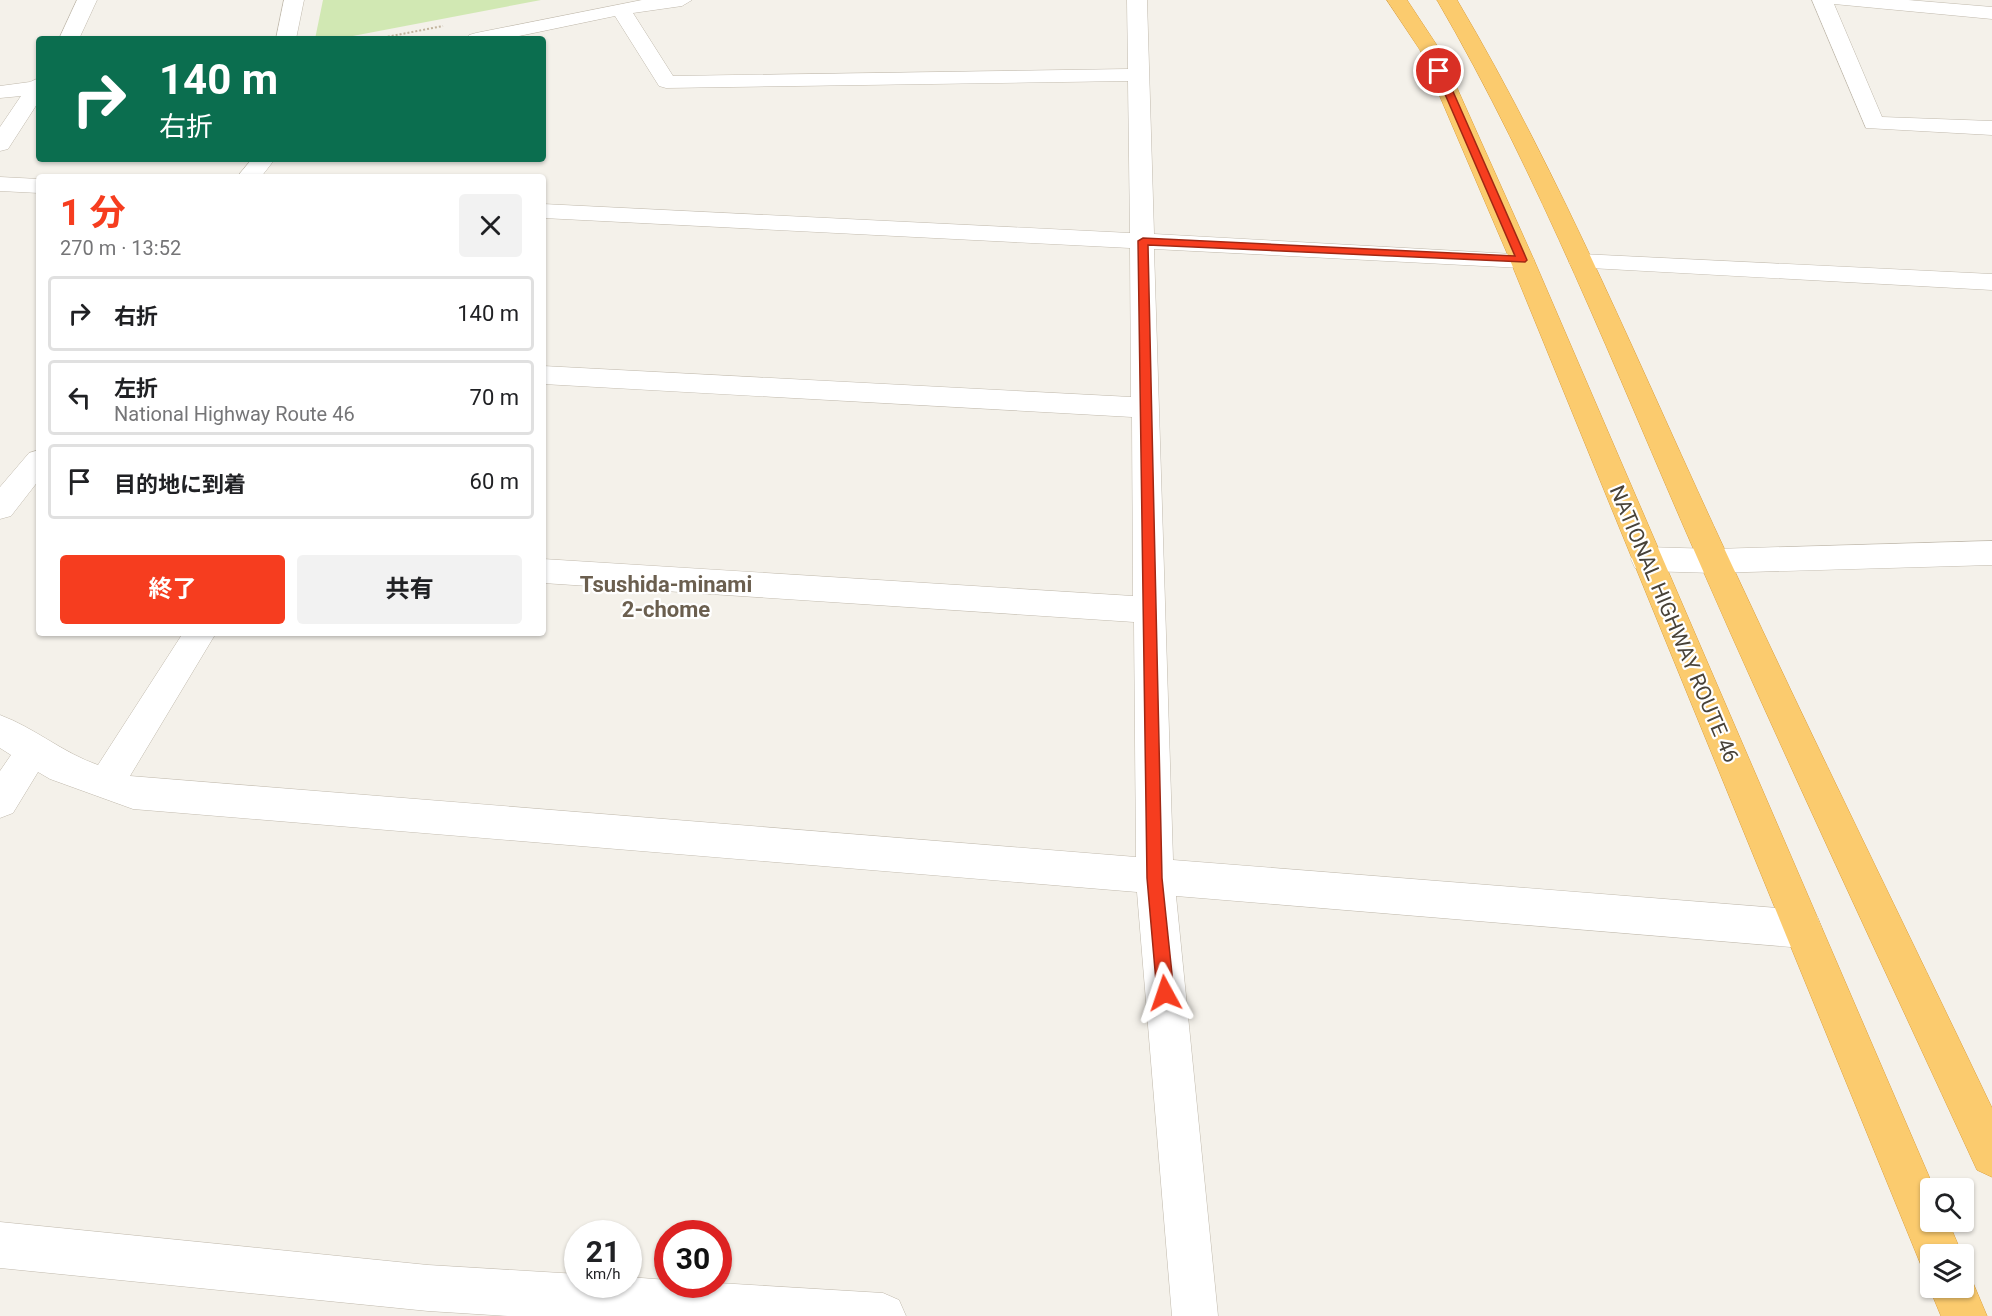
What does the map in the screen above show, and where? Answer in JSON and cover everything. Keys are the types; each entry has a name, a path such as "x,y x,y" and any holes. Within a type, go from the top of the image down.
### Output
{"highway":[{"name":"NATIONAL HIGHWAY ROUTE 46","path":"1397,0 1430,50 1522,260 1934,1244"},
{"path":"1447,0 1474,46 1581,262 1714,561 1992,1155"},
{"path":"1957,1298 1964,1316"}],"street":[{"path":"70,36 87,0"},
{"path":"287,36 294,0"},
{"path":"486,36 584,8 621,9 682,0"},
{"path":"1137,0 1155,878 1195,1316"},
{"path":"1822,0 1874,123 1992,128"},
{"path":"1840,0 1992,13"},
{"path":"621,9 666,82 1139,75"},
{"path":"0,92 36,86"},
{"path":"0,144 36,89"},
{"path":"252,174 262,162"},
{"path":"0,184 36,186"},
{"path":"546,211 1522,260"},
{"path":"1581,262 1992,282"},
{"path":"546,375 1146,408"},
{"path":"0,508 36,464"},
{"path":"1646,559 1714,561 1992,553"},
{"path":"546,571 1150,610"},
{"path":"106,784 198,636"},
{"path":"0,730 62,768 133,794 1803,929"},
{"path":"0,802 33,750"},
{"path":"0,1245 423,1302 883,1316"}],"green space":[{"path":"323,0 541,0 353,36 316,36"}],"district":[{"name":"Tsushida-minami 2-chome","path":"666,596"}],"route":[{"path":"1165,993 1155,878 1143,241 1522,260 1439,71"}]}
